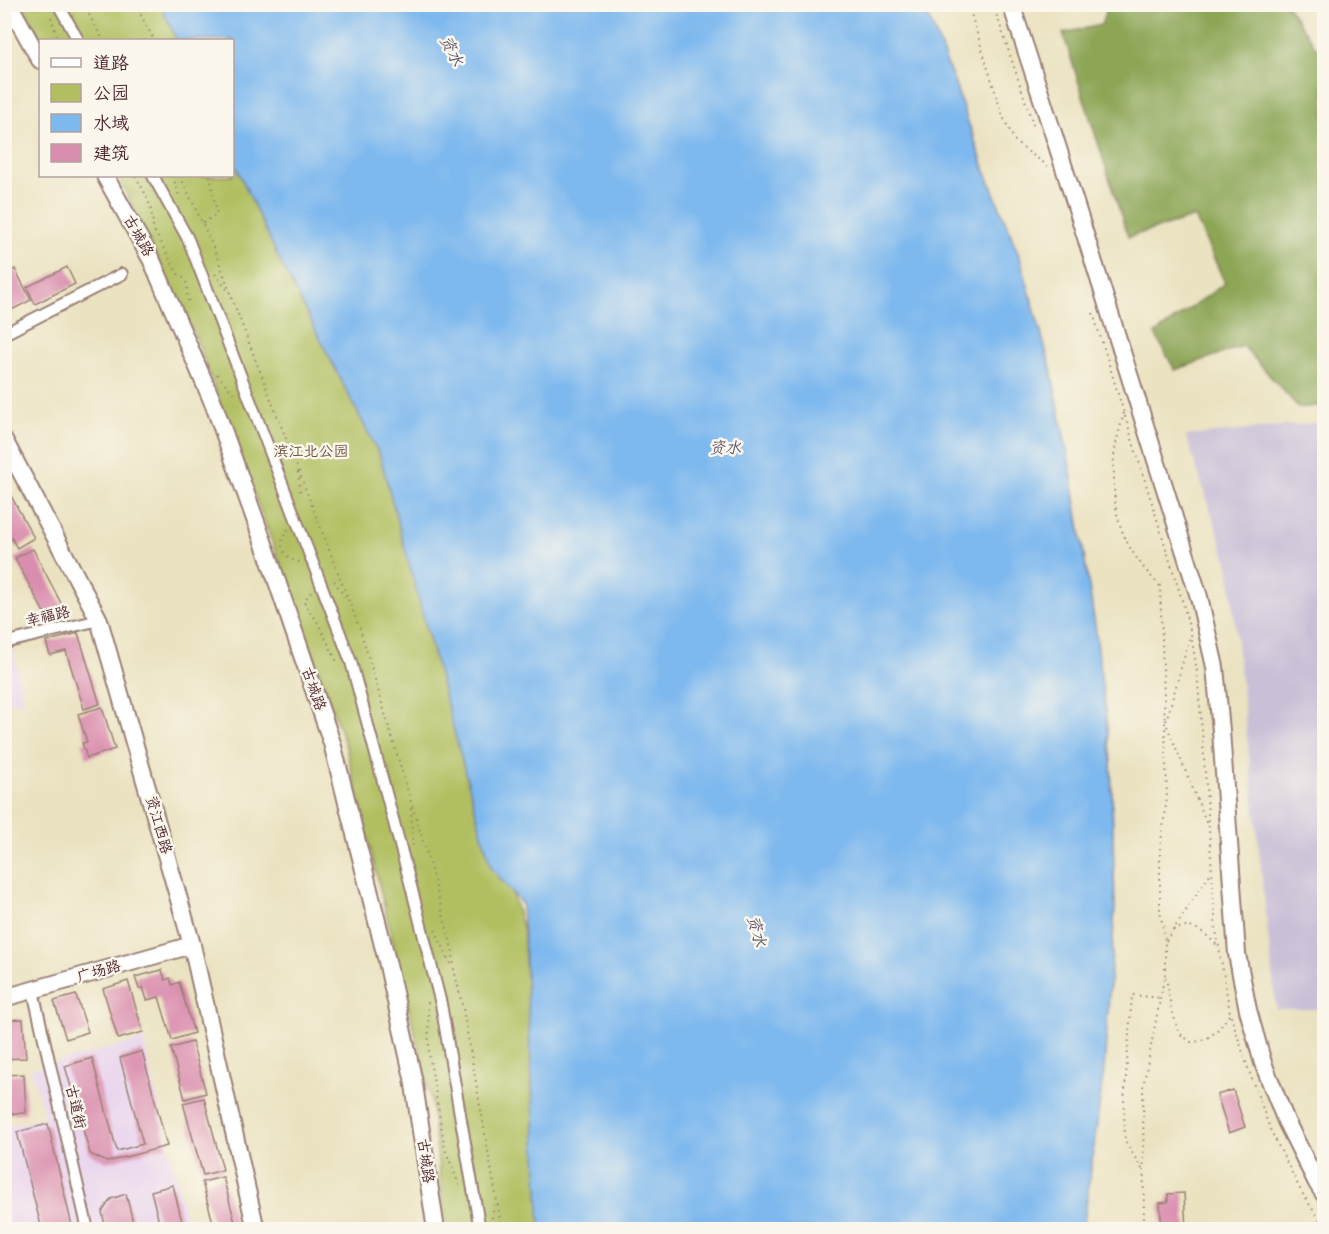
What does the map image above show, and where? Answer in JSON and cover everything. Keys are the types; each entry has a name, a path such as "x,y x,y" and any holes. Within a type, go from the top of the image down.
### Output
{"street":[{"path":"9,4 39,58"},
{"path":"58,4 77,39"},
{"path":"1011,4 1199,597 1215,667 1238,954 1248,1010 1263,1063 1286,1121 1324,1194"},
{"name":"古城路","path":"106,177 152,261 214,405 332,744 387,961 411,1068 436,1230"},
{"path":"154,177 188,239 351,662 441,1004 480,1230"},
{"path":"4,334 123,274"},
{"name":"资江西路","path":"4,440 99,620 192,945 256,1230"},
{"name":"幸福路","path":"4,643 99,620"},
{"name":"广场路","path":"4,998 192,945"},
{"name":"古道街","path":"33,991 88,1230"}],"path":[{"path":"83,4 102,39"},
{"path":"135,4 153,39"},
{"path":"968,4 1004,117 1016,143 1069,181"},
{"path":"993,4 1036,132"},
{"path":"50,14 58,39"},
{"path":"1044,154 1047,166"},
{"path":"136,177 148,195 153,229 178,274 185,278 188,285 189,303"},
{"path":"203,223 217,214 210,177"},
{"path":"1093,312 1191,634 1197,672 1216,930 1230,1013 1270,1129 1301,1191 1324,1227"},
{"path":"217,374 238,399"},
{"path":"1124,413 1114,452 1114,493 1119,523 1129,548 1145,571 1160,586 1166,724 1167,798 1160,849 1160,910 1165,941 1165,974 1143,1087 1144,1230"},
{"path":"290,527 282,540 283,549 295,562 309,564 316,571 315,590 308,595 304,604 317,621 341,670"},
{"path":"1191,634 1166,724 1209,829"},
{"path":"411,802 414,849"},
{"path":"1165,941 1212,871"},
{"path":"1173,930 1184,926 1200,929 1219,948"},
{"path":"434,928 454,969"},
{"path":"1165,974 1179,1033 1191,1042 1203,1041 1218,1030 1230,1013"},
{"path":"1144,1172 1125,1141 1124,1103 1132,995 1161,998"},
{"path":"428,1000 429,1054 445,1149 460,1189"},
{"path":"491,1230 495,1197"}],"shaded area":[{"path":"1324,422 1324,1009 1276,1009 1229,567 1186,436"},
{"path":"13,648 23,702 5,702 5,649"},
{"path":"143,1040 189,1229 5,1229 4,1127 45,1118 31,1069"}],"green space":[{"path":"1286,4 1324,59 1324,405 1299,408 1243,346 1175,370 1155,334 1225,283 1195,217 1128,237 1063,33 1101,25 1108,5"},
{"path":"22,5 173,5 189,39 41,39"},
{"name":"滨江北公园","path":"234,134 374,426 500,850 547,1015 551,1229 446,1229 431,1100 346,747 196,338 118,177 234,177"}],"water":[{"name":"资水","path":"160,5 920,5 930,20 1020,258 1051,369 1070,467 1095,625 1111,760 1115,908 1104,1070 1083,1229 540,1229 522,904 491,868 380,456 279,259 234,162 234,39 177,39"}],"building":[{"path":"67,267 75,284 35,304 27,287"},
{"path":"15,269 31,300 4,314 4,274"},
{"path":"4,483 34,538 17,548 4,525"},
{"path":"33,549 65,611 48,620 15,558"},
{"path":"4,610 11,627 4,629"},
{"path":"78,633 100,704 84,709 66,651 50,655 46,642"},
{"path":"102,707 115,749 87,758 82,743 87,742 78,714"},
{"path":"162,970 165,980 170,978 172,985 179,982 194,1033 172,1040 159,997 147,1000 143,987 139,989 135,977"},
{"path":"128,981 143,1032 118,1039 103,989"},
{"path":"76,995 88,1032 66,1039 54,1001"},
{"path":"23,1019 26,1058 4,1059 4,1020"},
{"path":"192,1042 206,1093 185,1099 171,1048"},
{"path":"142,1051 167,1146 107,1162 90,1154 65,1066 92,1058 117,1151 143,1144 120,1058"},
{"path":"24,1074 26,1113 5,1114 5,1075"},
{"path":"1233,1090 1245,1127 1229,1133 1217,1095"},
{"path":"204,1098 223,1170 203,1175 183,1103"},
{"path":"48,1124 73,1230 42,1230 17,1132"},
{"path":"223,1177 237,1230 215,1230 202,1182"},
{"path":"173,1185 184,1230 161,1230 151,1191"},
{"path":"1184,1193 1186,1230 1162,1230 1160,1203 1168,1202 1168,1194"},
{"path":"126,1194 135,1230 106,1230 102,1212 111,1199"}]}
